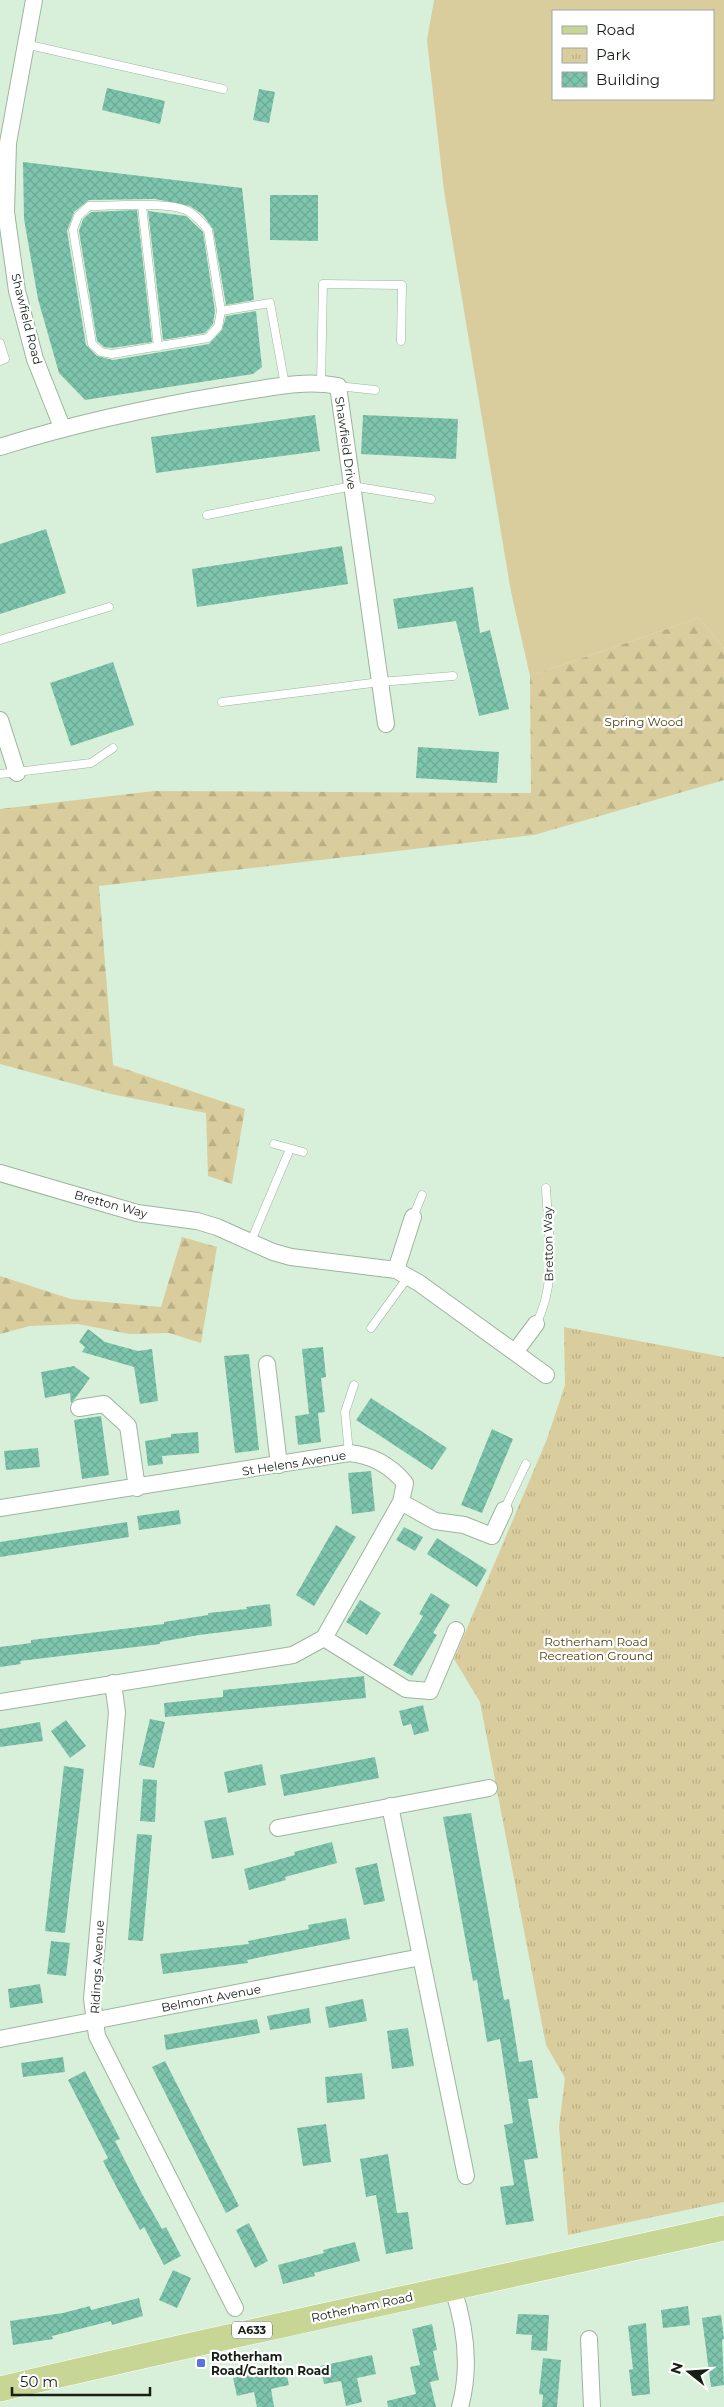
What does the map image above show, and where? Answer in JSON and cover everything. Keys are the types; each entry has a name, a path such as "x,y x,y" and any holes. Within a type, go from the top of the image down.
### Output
{"main road":[{"name":"Rotherham Road","path":"0,2389 246,2331 453,2289 724,2228"}],"street":[{"name":"Shawfield Road","path":"32,0 8,143 3,213 17,291 35,359 62,427"},
{"name":"Shawfield Drive","path":"0,447 62,427 148,408 286,385 321,383 338,386 386,724"},
{"path":"0,720 17,773"},
{"name":"Bretton Way","path":"0,1173 137,1213 197,1221 273,1252 291,1257 402,1273 546,1375"},
{"path":"402,1273 413,1217"},
{"name":"Bretton Way","path":"515,1352 536,1324"},
{"path":"266,1364 279,1465"},
{"path":"79,1408 104,1404 128,1426 137,1488"},
{"name":"St Helens Avenue","path":"0,1508 137,1488 348,1453 366,1454 395,1472 405,1484 401,1502"},
{"path":"0,1702 293,1655 324,1638 401,1502 435,1521 464,1526 492,1536 504,1510"},
{"path":"324,1638 406,1689 430,1691 456,1630"},
{"name":"Ridings Avenue","path":"113,1683 117,1712 92,1999 94,2022 97,2036 235,2308"},
{"path":"278,1828 489,1788"},
{"path":"390,1806 466,2176"},
{"name":"Belmont Avenue","path":"0,2039 421,1957"},
{"path":"453,2289 468,2356 467,2383 460,2407"},
{"path":"589,2339 592,2407"}],"lane":[{"path":"25,44 223,89"},
{"path":"89,206 142,206 170,206 186,210 200,220 208,230 221,311 218,327 208,338 112,354 101,352 92,344 73,230 78,216 89,206"},
{"path":"142,206 158,347"},
{"path":"321,383 323,284 402,285 401,341"},
{"path":"221,311 270,303 286,385"},
{"path":"0,342 5,359 0,361"},
{"path":"338,386 375,390"},
{"path":"207,515 352,486 431,499"},
{"path":"0,640 109,607"},
{"path":"222,702 380,682 453,676"},
{"path":"0,774 91,763 113,748"},
{"path":"274,1144 303,1152"},
{"path":"250,1241 290,1148"},
{"name":"Bretton Way","path":"536,1324 543,1312 550,1276 546,1188"},
{"path":"413,1217 422,1195"},
{"path":"372,1328 402,1273"},
{"path":"348,1453 345,1412 354,1385"},
{"path":"504,1510 526,1464"}],"green space":[{"path":"434,0 724,0 724,648 699,618 530,676 511,592 444,191 427,40"},
{"name":"Spring Wood","path":"699,618 724,648 724,780 534,835 99,886 113,1065 245,1109 232,1184 208,1176 206,1113 111,1094 0,1064 0,809 154,791 531,793 530,676"},
{"path":"182,1237 217,1247 201,1343 169,1333 129,1334 78,1324 30,1326 0,1334 0,1276 71,1299 161,1307"},
{"name":"Rotherham Road Recreation Ground","path":"564,1327 724,1357 724,2202 568,2235 559,2127 565,2078 546,2045 480,1702 454,1659 547,1439 565,1385"}],"building":[{"path":"107,88 165,101 160,124 102,110"},
{"path":"259,89 275,92 269,123 253,120"},
{"path":"23,162 242,188 254,300 226,305 213,229 203,215 190,206 155,199 89,200 74,212 67,231 86,345 97,356 113,360 209,344 222,330 226,316 256,311 262,367 253,374 85,400 59,373 38,299 24,219"},
{"path":"270,195 318,195 318,241 270,240"},
{"path":"137,210 152,342 112,348 104,347 97,341 79,231 83,219 91,212"},
{"path":"148,211 186,216 203,232 215,311 213,324 205,333 163,340"},
{"path":"315,415 320,451 156,473 151,437"},
{"path":"363,415 458,419 456,459 361,454"},
{"path":"46,529 66,593 0,614 0,544"},
{"path":"342,546 348,584 197,607 192,569"},
{"path":"473,587 480,633 490,630 509,709 479,716 456,621 398,629 393,599"},
{"path":"113,662 134,725 71,746 50,683"},
{"path":"418,747 499,752 497,783 416,778"},
{"path":"88,1329 105,1342 138,1351 152,1349 158,1401 140,1404 134,1367 82,1352 85,1347 79,1342"},
{"path":"323,1347 326,1377 321,1378 325,1412 318,1413 321,1442 298,1445 295,1416 309,1414 302,1349"},
{"path":"249,1354 259,1450 235,1453 224,1356"},
{"path":"74,1366 90,1378 74,1400 71,1403 70,1393 45,1398 41,1372"},
{"path":"371,1398 447,1448 432,1470 356,1420"},
{"path":"101,1416 109,1475 82,1479 74,1420"},
{"path":"492,1429 513,1439 482,1513 461,1505"},
{"path":"198,1432 199,1453 162,1456 163,1464 148,1466 145,1441 171,1437 171,1434"},
{"path":"38,1448 40,1467 6,1470 4,1451"},
{"path":"371,1471 375,1511 352,1514 348,1473"},
{"path":"179,1510 181,1524 139,1530 137,1516"},
{"path":"127,1522 129,1537 0,1557 0,1542"},
{"path":"336,1525 356,1537 314,1606 296,1595"},
{"path":"404,1527 423,1537 415,1551 396,1540"},
{"path":"437,1538 487,1570 477,1587 427,1554"},
{"path":"431,1593 450,1605 433,1633 437,1635 412,1676 393,1665 423,1616 419,1614"},
{"path":"360,1600 381,1613 367,1635 346,1622"},
{"path":"270,1604 272,1626 199,1635 160,1642 160,1644 20,1661 21,1664 0,1667 0,1647 31,1643 31,1640 164,1624 164,1622 208,1615 208,1613 247,1609 246,1607"},
{"path":"364,1676 366,1698 165,1717 164,1703 223,1697 223,1690"},
{"path":"423,1705 429,1731 414,1735 411,1724 403,1726 399,1711"},
{"path":"150,1719 165,1722 154,1768 139,1765"},
{"path":"66,1720 86,1746 70,1758 51,1731"},
{"path":"40,1722 43,1741 0,1747 0,1729"},
{"path":"375,1757 379,1778 284,1796 280,1775"},
{"path":"262,1764 266,1785 228,1793 224,1772"},
{"path":"64,1766 84,1769 65,1933 45,1931"},
{"path":"143,1779 157,1780 155,1822 140,1821"},
{"path":"471,1813 504,2000 509,1999 519,2062 532,2060 538,2098 528,2099 538,2158 524,2160 534,2221 506,2225 500,2187 514,2185 504,2125 513,2123 500,2039 487,2042 477,1980 473,1981 443,1817"},
{"path":"226,1817 234,1855 212,1859 204,1821"},
{"path":"137,1834 152,1835 143,1941 128,1940"},
{"path":"332,1842 337,1863 285,1877 286,1880 249,1890 244,1869 295,1855 294,1852"},
{"path":"377,1863 385,1901 364,1905 355,1868"},
{"path":"346,1918 350,1939 247,1960 248,1963 163,1974 160,1954 249,1944 248,1941 309,1929 308,1925"},
{"path":"51,1941 70,1943 66,1976 47,1974"},
{"path":"40,1984 43,2003 10,2008 8,1989"},
{"path":"363,1999 367,2021 329,2028 325,2007"},
{"path":"309,2008 311,2023 270,2030 267,2016"},
{"path":"257,2019 260,2033 166,2050 164,2035"},
{"path":"408,2028 414,2066 392,2069 387,2031"},
{"path":"63,2057 65,2072 23,2077 21,2063"},
{"path":"165,2061 239,2206 226,2213 152,2067"},
{"path":"85,2071 120,2139 115,2141 141,2192 162,2229 166,2227 181,2256 164,2265 144,2227 140,2230 118,2190 103,2161 108,2158 68,2080"},
{"path":"362,2073 365,2099 327,2103 325,2077"},
{"path":"326,2124 331,2162 303,2166 297,2128"},
{"path":"388,2154 397,2213 408,2212 413,2249 386,2254 376,2195 366,2197 360,2159"},
{"path":"249,2223 268,2261 255,2268 236,2230"},
{"path":"355,2242 360,2261 314,2273 315,2276 283,2284 278,2265 324,2253 323,2250"},
{"path":"173,2270 191,2278 177,2308 159,2300"},
{"path":"139,2298 143,2316 112,2325 111,2321 52,2336 53,2339 13,2345 10,2321 63,2313 90,2306 91,2310"},
{"path":"688,2306 690,2325 663,2328 661,2310"},
{"path":"518,2314 549,2315 547,2351 531,2350 532,2335 516,2334"},
{"path":"721,2315 724,2339 722,2340 724,2385 711,2387 702,2318"},
{"path":"646,2323 650,2394 632,2396 629,2370 633,2369 628,2326"},
{"path":"432,2324 437,2350 433,2351 439,2380 430,2382 436,2407 388,2407 387,2401 416,2394 410,2367 420,2365 412,2329"},
{"path":"372,2355 376,2374 357,2378 362,2402 346,2406 341,2381 324,2384 320,2366"},
{"path":"543,2358 561,2360 557,2407 542,2407 543,2395 539,2394"},
{"path":"285,2367 289,2385 271,2389 274,2407 257,2407 254,2392 237,2396 233,2378"}],"place":[{"name":"Rotherham Road/Carlton Road","path":"201,2363"}]}
